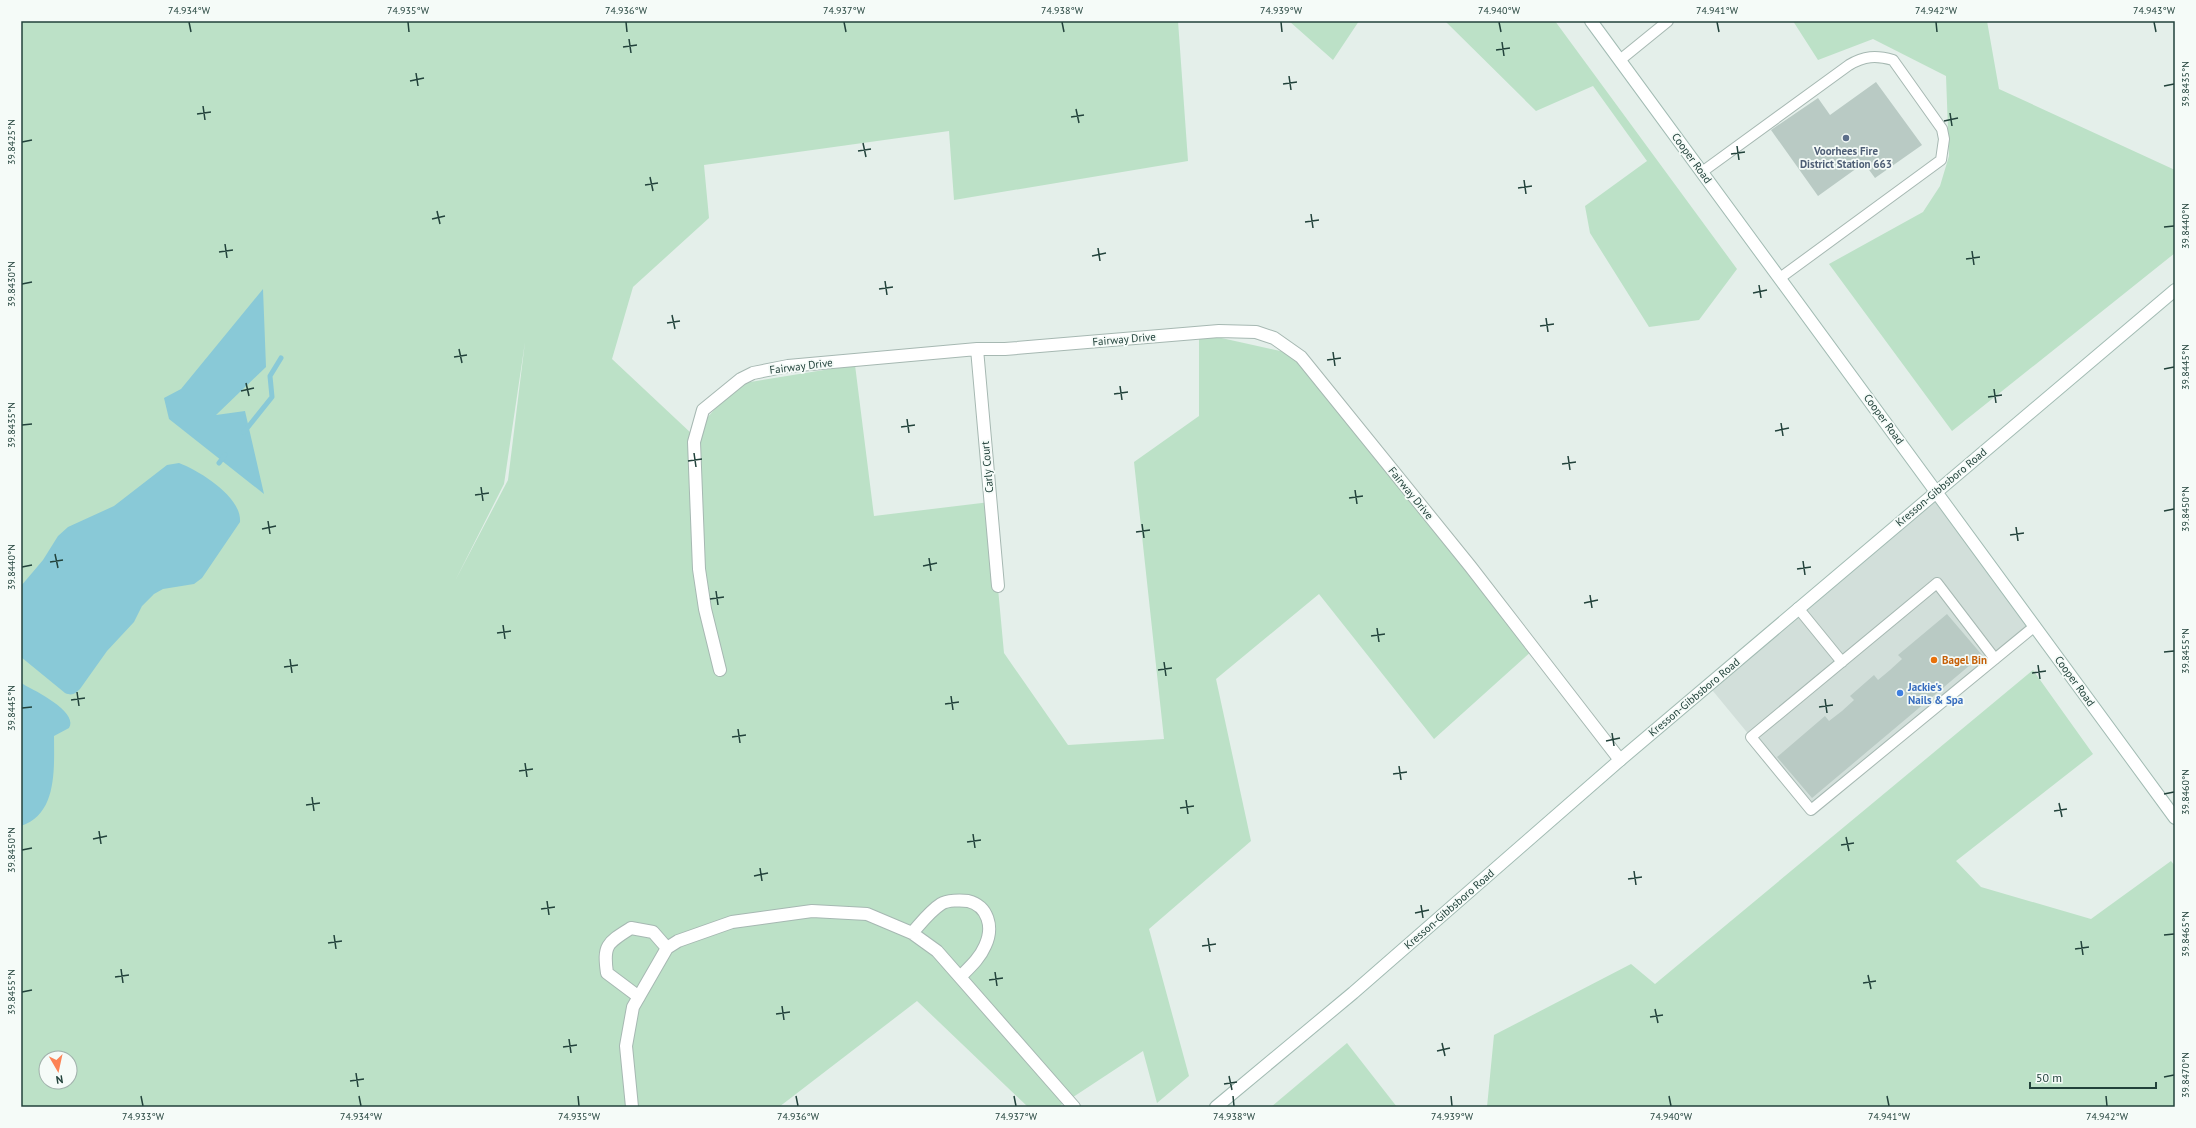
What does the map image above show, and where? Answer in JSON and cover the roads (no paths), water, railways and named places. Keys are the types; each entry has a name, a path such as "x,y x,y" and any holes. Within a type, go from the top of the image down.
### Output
{"street":[{"name":"Cooper Road","path":"1591,21 1937,491 2175,818"},
{"name":"Kresson-Gibbsboro Road","path":"1216,1107 1353,993 1620,760 1798,608 2175,290"},
{"name":"Fairway Drive","path":"720,670 705,609 699,569 694,442 703,410 740,379 753,373 788,366 977,349 1005,349 1219,331 1256,332 1274,338 1301,356 1470,566 1620,760"},
{"name":"Carly Court","path":"977,349 998,586"},
{"path":"912,933 942,903 961,900 976,903 987,914 990,928 986,945 976,961 960,977"},
{"path":"632,1107 626,1046 633,1007 667,948 678,941 732,922 812,911 867,914 912,933 937,951 1074,1107"},
{"path":"639,997 607,973 604,954 612,940 631,928 653,932 667,948"}],"lane":[{"path":"1620,60 1668,21"},
{"path":"1702,172 1849,65 1859,59 1870,56 1882,56 1893,60 1937,119 1944,139 1941,160 1780,278"},
{"path":"1995,659 1937,583 1751,738 1811,810 1995,659 2035,626"},
{"path":"1798,608 1842,662"}],"water":[{"path":"263,289 266,367 216,415 245,411 264,494 169,419 164,398 181,389"},
{"path":"179,463 198,472 227,494 239,513 240,522 202,578 194,584 163,589 154,594 142,606 134,622 107,651 80,689 73,694 65,693 21,657 21,586 43,560 58,536 68,527 114,506 167,465"},
{"path":"21,683 61,708 70,721 69,728 54,736 53,775 48,800 42,811 33,820 21,826"}],"waterway":[{"path":"244,432 272,397 270,376 281,358"},
{"path":"219,463 225,455"}],"place":[{"name":"Voorhees Fire District Station 663","path":"1846,138"},
{"name":"Bagel Bin","path":"1934,660"},
{"name":"Jackie's Nails & Spa","path":"1900,693"}]}
